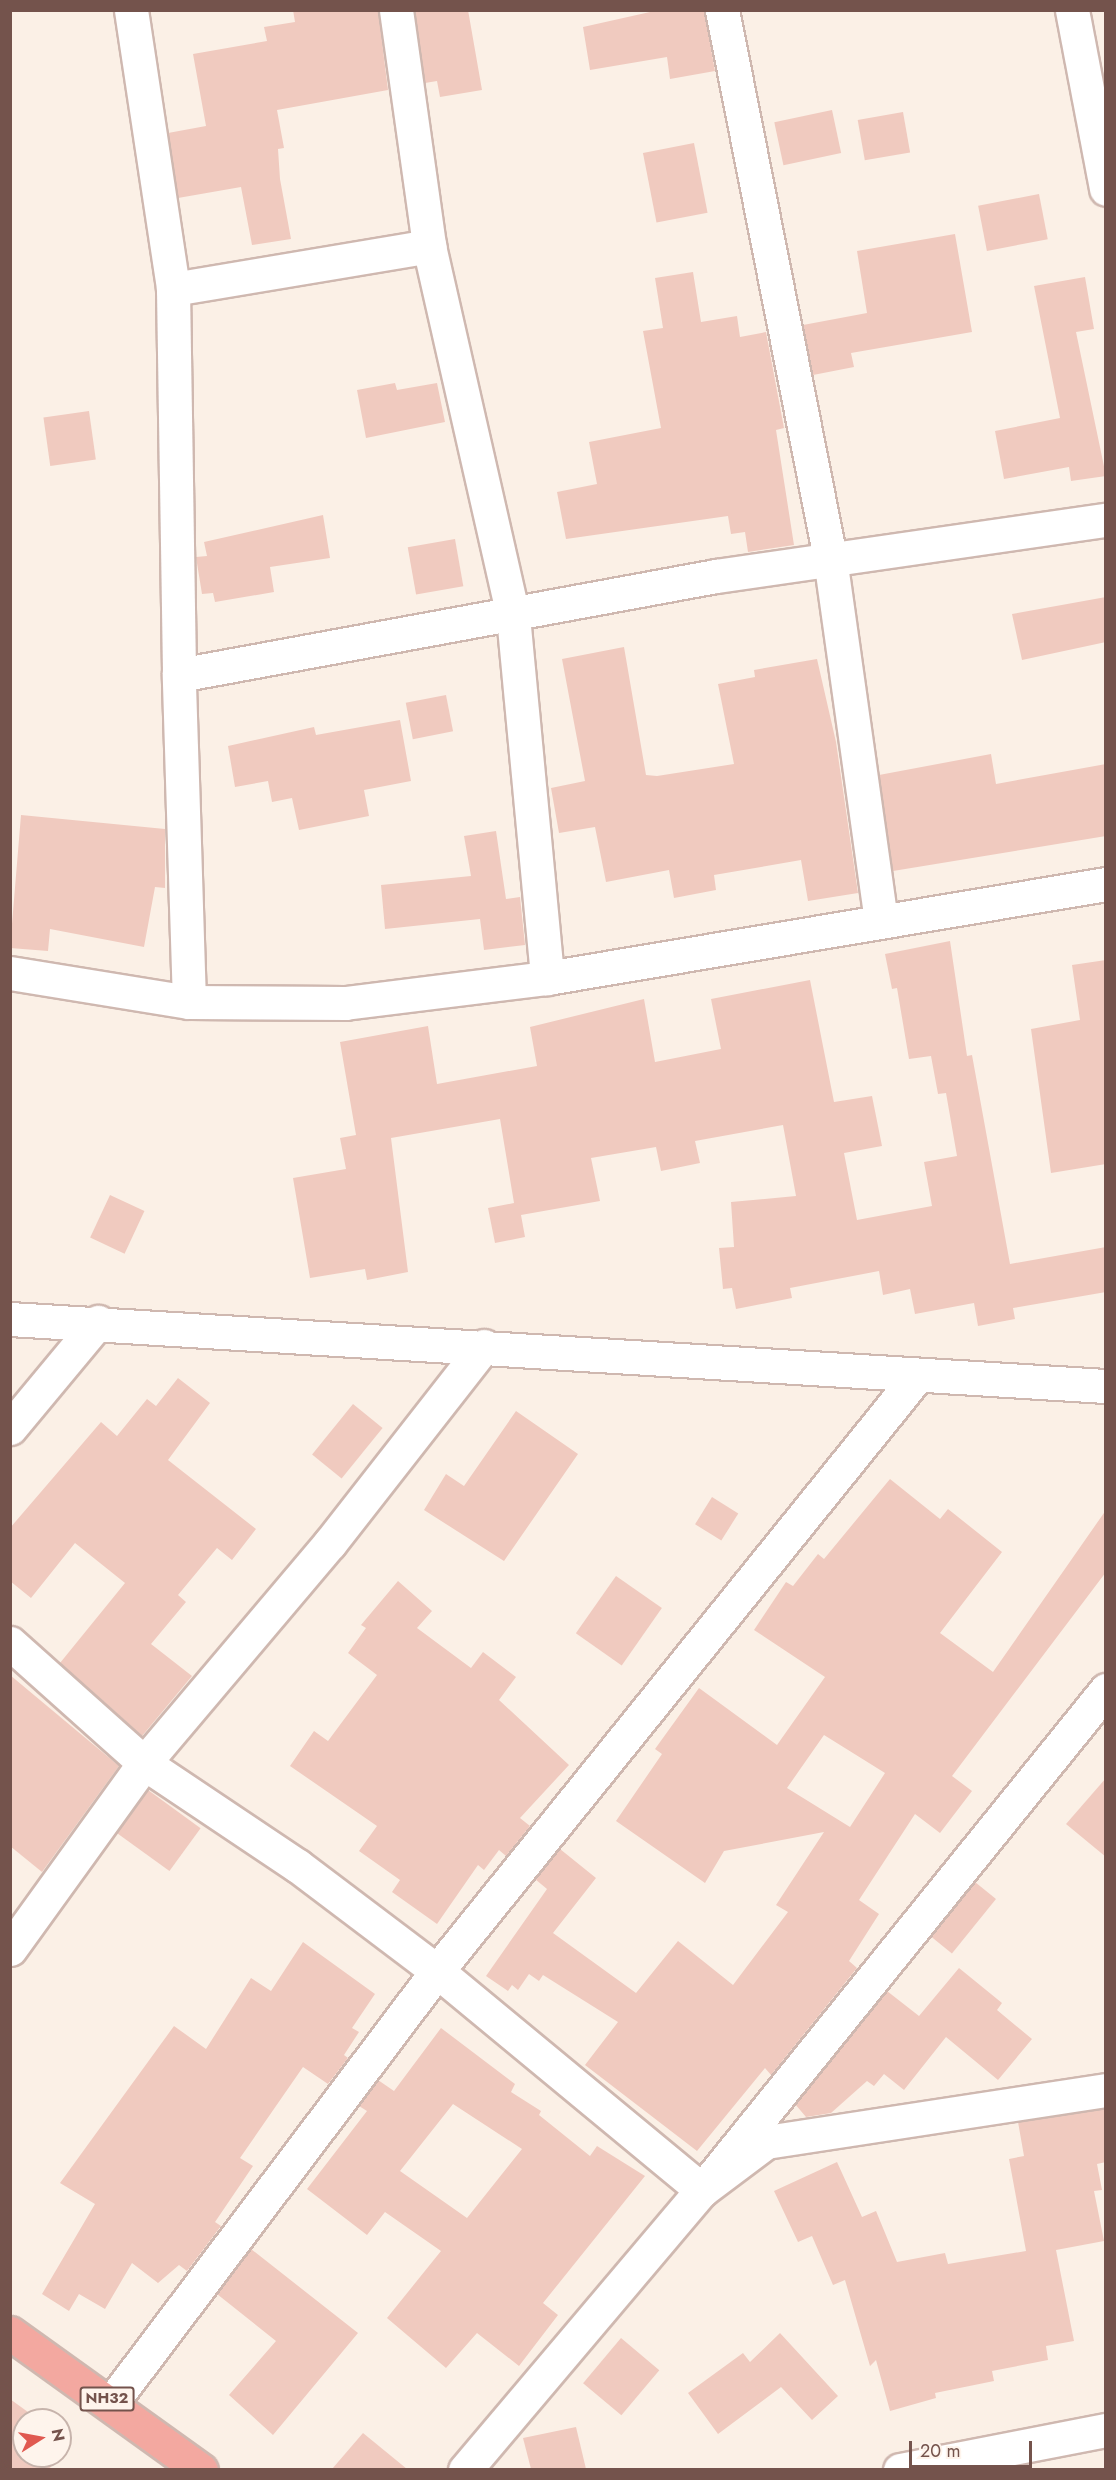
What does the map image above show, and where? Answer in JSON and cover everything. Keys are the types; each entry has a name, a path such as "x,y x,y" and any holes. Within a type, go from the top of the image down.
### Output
{"highway":[{"name":"NH32","path":"10,2333 112,2402 201,2469"}],"street":[{"path":"131,10 172,289 179,675 189,1002"},
{"path":"396,10 429,246 513,616 547,978"},
{"path":"722,10 830,558 881,920"},
{"path":"1072,10 1106,189"},
{"path":"172,289 429,246"},
{"path":"179,675 830,558 1106,520"},
{"path":"10,973 189,1002 345,1003 547,978 881,920 1106,884"},
{"path":"10,1319 98,1322 917,1376 1106,1386"},
{"path":"10,1428 98,1322"},
{"path":"10,1949 144,1763 330,1543 484,1346"},
{"path":"112,2402 437,1971 917,1376"},
{"path":"10,1643 144,1763 298,1866 437,1971 702,2190"},
{"path":"465,2469 702,2190 1106,1690"},
{"path":"702,2190 766,2142 1106,2090"},
{"path":"900,2469 1106,2430"}],"building":[{"path":"293,10 378,10 388,90 277,110 284,148 278,149 280,179 291,239 252,245 241,187 178,198 168,133 206,126 193,54 267,41 264,27 295,22"},
{"path":"415,10 468,10 482,90 440,97 437,81 425,83"},
{"path":"659,10 704,10 715,71 670,79 667,57 590,70 583,27"},
{"path":"832,110 841,153 783,165 774,122"},
{"path":"903,112 910,152 865,160 858,120"},
{"path":"694,143 708,213 657,223 643,153"},
{"path":"1039,194 1048,239 987,251 978,206"},
{"path":"955,234 972,332 851,353 854,367 813,375 803,325 867,313 857,251"},
{"path":"693,272 701,322 737,316 740,337 766,332 784,428 776,430 794,545 748,552 745,532 731,534 728,516 566,539 557,492 597,484 589,442 661,428 643,331 663,328 655,278"},
{"path":"1085,277 1094,329 1076,332 1106,476 1071,481 1069,467 1004,479 995,431 1060,418 1034,286"},
{"path":"395,383 397,390 437,383 445,422 366,438 357,390"},
{"path":"89,411 96,460 50,466 43,417"},
{"path":"323,515 330,558 270,567 274,592 215,602 213,593 202,594 196,557 207,556 204,542"},
{"path":"455,539 463,586 416,595 408,547"},
{"path":"1106,597 1106,642 1022,660 1012,614"},
{"path":"624,647 646,775 657,776 734,764 718,684 755,677 754,670 817,659 836,742 858,893 808,901 801,860 714,875 716,890 674,898 669,870 606,882 595,827 559,833 551,788 585,781 562,659"},
{"path":"446,695 453,731 413,739 406,703"},
{"path":"400,720 411,781 364,790 369,816 299,830 292,798 272,802 268,781 235,787 228,746 314,727 316,735"},
{"path":"991,754 996,784 1106,764 1106,836 893,871 879,775"},
{"path":"21,815 165,829 165,888 155,887 144,947 50,929 48,951 10,948"},
{"path":"496,831 506,899 520,897 525,945 484,950 480,919 385,929 381,885 471,876 464,836"},
{"path":"950,941 967,1056 972,1055 1010,1264 1106,1247 1106,1292 1013,1308 1015,1319 978,1326 974,1303 915,1314 910,1289 883,1295 879,1271 790,1288 792,1298 736,1309 732,1288 723,1289 719,1248 734,1247 731,1202 796,1196 783,1125 695,1141 700,1163 661,1171 656,1147 591,1158 600,1201 521,1215 525,1237 495,1243 488,1208 514,1203 500,1119 391,1138 408,1272 367,1280 365,1269 310,1278 293,1178 346,1169 340,1138 356,1135 340,1042 428,1026 437,1084 537,1066 530,1027 644,999 655,1062 721,1049 711,999 810,980 834,1102 872,1096 882,1146 844,1153 857,1220 932,1206 924,1162 957,1156 946,1093 938,1094 931,1056 909,1059 897,988 892,989 885,954"},
{"path":"1106,960 1106,1164 1051,1173 1031,1029 1080,1020 1072,965"},
{"path":"110,1195 144,1211 125,1254 90,1238"},
{"path":"178,1378 210,1403 168,1460 256,1529 232,1560 217,1548 178,1595 186,1602 151,1644 192,1676 142,1736 60,1663 125,1583 75,1543 31,1598 10,1581 10,1528 101,1422 117,1436 147,1399 156,1406"},
{"path":"353,1404 383,1428 342,1478 312,1455"},
{"path":"516,1411 578,1454 504,1561 424,1510 446,1474 464,1486"},
{"path":"890,1479 940,1519 948,1509 1002,1552 940,1633 993,1672 1106,1510 1106,1572 952,1776 972,1791 940,1833 915,1814 859,1900 879,1914 849,1961 857,1968 771,2075 765,2068 697,2151 585,2065 618,2022 543,1975 539,1981 529,1974 518,1990 512,1985 508,1991 486,1976 547,1889 535,1879 560,1849 596,1878 553,1933 636,1993 678,1941 733,1985 788,1912 776,1905 824,1832 724,1851 705,1883 616,1821 662,1754 655,1749 699,1688 777,1745 825,1677 754,1630 786,1582 793,1586 818,1554 824,1559","holes":["824,1735 885,1773 850,1827 787,1788"]},
{"path":"712,1497 738,1513 721,1541 695,1524"},
{"path":"616,1576 662,1608 622,1665 576,1633"},
{"path":"398,1581 432,1611 417,1628 471,1668 483,1652 516,1677 499,1700 569,1765 520,1818 530,1826 506,1856 499,1850 484,1870 478,1865 437,1924 392,1892 400,1880 359,1851 377,1826 290,1766 314,1731 328,1741 377,1675 348,1653 366,1628 361,1625"},
{"path":"10,1675 119,1766 42,1872 10,1846"},
{"path":"1106,1778 1106,1857 1066,1824"},
{"path":"148,1790 201,1828 169,1871 117,1833"},
{"path":"975,1882 996,1899 952,1953 931,1936"},
{"path":"303,1942 375,1994 352,2028 359,2032 344,2055 348,2058 328,2084 303,2067 240,2158 253,2166 215,2222 221,2226 187,2271 179,2265 158,2283 132,2263 105,2309 79,2294 69,2311 42,2294 95,2204 60,2183 174,2026 206,2049 251,1978 271,1991"},
{"path":"959,1968 1002,2003 997,2010 1032,2039 998,2080 946,2037 904,2090 884,2074 874,2086 867,2081 831,2113 806,2117 795,2104 887,1991 919,2016"},
{"path":"441,2028 515,2084 511,2092 541,2111 539,2115 590,2156 597,2146 645,2176 543,2303 558,2315 519,2366 477,2333 446,2368 387,2318 441,2251 385,2212 367,2235 307,2189 367,2111 359,2106 378,2080 394,2091","holes":["453,2104 522,2149 467,2218 400,2171"]},
{"path":"1106,2109 1106,2162 1097,2164 1102,2190 1094,2191 1104,2241 1056,2250 1074,2341 1046,2346 1048,2360 992,2371 994,2381 935,2393 936,2398 890,2411 876,2360 870,2366 845,2280 833,2285 812,2236 798,2242 774,2191 837,2162 862,2217 876,2211 897,2262 945,2253 948,2264 1026,2251 1009,2159 1024,2156 1018,2122"},
{"path":"251,2249 358,2333 273,2435 229,2395 276,2341 217,2294"},
{"path":"780,2333 838,2396 812,2420 781,2387 718,2434 688,2393 743,2353 750,2362"},
{"path":"621,2338 659,2370 621,2415 583,2383"},
{"path":"10,2399 22,2408 12,2408 12,2468 50,2468 10,2469"},
{"path":"576,2427 586,2469 531,2469 523,2438"},
{"path":"363,2433 407,2469 332,2469"}]}
